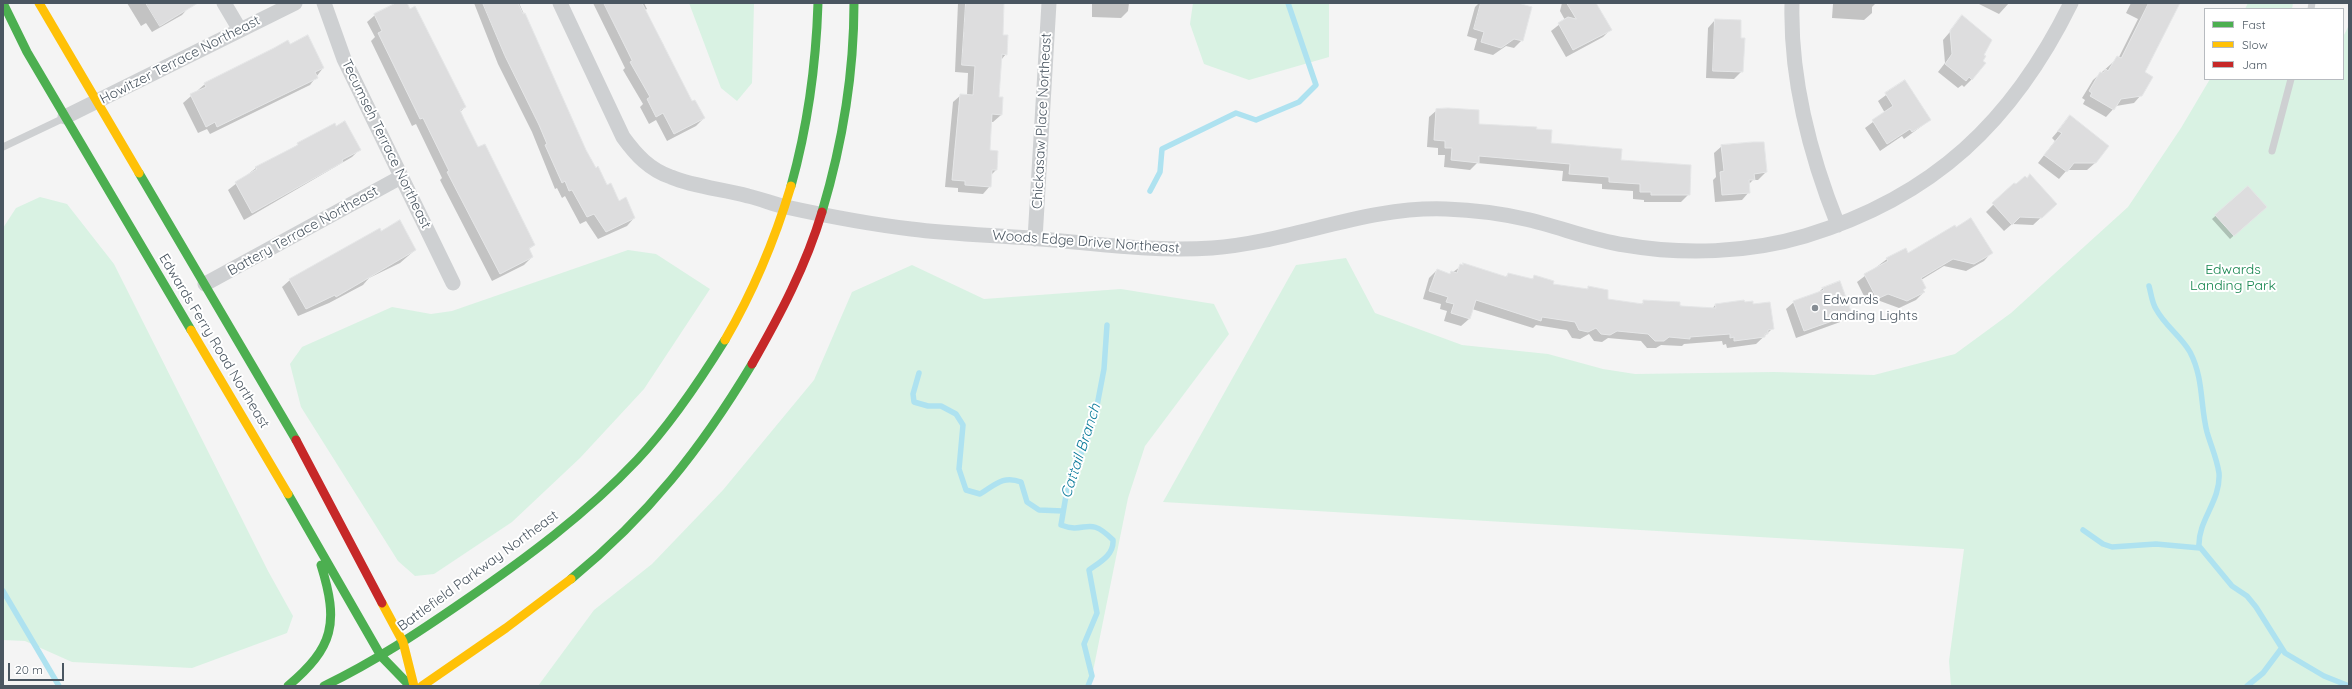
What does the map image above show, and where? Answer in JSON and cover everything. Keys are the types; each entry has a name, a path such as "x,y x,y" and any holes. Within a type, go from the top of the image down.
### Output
{"main road":[{"name":"Edwards Ferry Road Northeast","path":"3,3 27,52 381,656 410,686"},
{"name":"Edwards Ferry Road Northeast","path":"39,3 287,424 403,642 414,686"},
{"name":"Battlefield Parkway Northeast","path":"324,686 381,656 403,642 527,557 569,524 605,492 650,444 684,402 718,352 768,252 785,207 801,152 810,102 817,43 818,3"},
{"path":"422,686 508,626 569,580 638,519 693,454 750,370 772,331 805,260 820,214 838,144 846,97 853,45 854,3"},
{"path":"288,686 312,665 328,639 330,608 326,579 306,526"}],"street":[{"path":"224,3 240,30"},
{"name":"Howitzer Terrace Northeast","path":"65,117 295,3"},
{"name":"Tecumseh Terrace Northeast","path":"324,3 344,59 453,282"},
{"name":"Woods Edge Drive Northeast","path":"560,3 623,138 636,155 650,167 671,178 785,207 909,229 1140,248 1214,248 1260,241 1357,217 1399,211 1442,209 1483,212 1528,220 1579,235 1624,245 1667,250 1711,251 1757,246 1800,238 1838,225 1888,202 1935,173 1970,145 2001,114 2028,80 2052,42 2071,3"},
{"name":"Chickasaw Place Northeast","path":"1035,239 1049,3"},
{"path":"1792,3 1795,73 1822,180 1838,225"},
{"name":"Battery Terrace Northeast","path":"205,284 401,177"}],"lane":[{"path":"2272,151 2292,80"},
{"path":"3,147 65,117"}],"green space":[{"path":"689,3 754,3 752,83 737,101 721,88"},
{"path":"1193,3 1329,3 1329,57 1249,80 1204,64 1190,24"},
{"path":"2248,3 2293,3 2292,8 2246,8"},
{"name":"Edwards Landing Park","path":"2349,25 2349,686 1951,686 1949,661 1964,549 1163,502 1296,265 1346,258 1375,313 1462,345 1548,354 1603,369 1635,374 1774,372 1874,375 1955,354 2011,313 2128,207 2181,128 2209,80 2344,80 2344,35"},
{"path":"40,197 67,204 114,264 268,571 293,616 287,633 192,668 72,662 25,641 3,640 3,228 16,208"},
{"path":"628,250 656,254 710,289 644,389 580,458 512,522 434,574 415,576 398,561 301,407 290,364 302,347 392,307 431,314 452,311"},
{"path":"912,265 984,299 1121,289 1214,304 1229,334 1145,446 1128,498 1090,686 538,686 594,610 652,564 723,490 814,380 852,292"}],"building":[{"path":"146,3 198,3 160,26"},
{"path":"396,3 407,3 410,9 415,6 466,107 460,110 478,147 485,144 535,245 529,248 533,257 500,274 447,172 449,171 423,118 420,119 378,33 382,31 374,14"},
{"path":"483,3 518,3 523,14 525,13 586,150 596,168 598,166 607,185 611,183 619,201 626,197 635,218 606,232 594,214 587,217 572,190 569,191 565,181 562,183 545,145 547,144 539,125 505,56"},
{"path":"604,3 642,3 692,101 695,100 705,118 674,134 663,113 656,117 647,99 650,97 630,62 632,61"},
{"path":"966,3 1004,3 1003,35 1008,35 1007,55 1002,54 999,97 1003,97 1002,115 992,114 990,150 998,151 997,170 992,170 991,187 965,185 965,181 952,180 960,94 973,95 975,66 962,65"},
{"path":"1481,3 1518,3 1532,7 1523,41 1514,39 1501,48 1481,42 1484,32 1474,29"},
{"path":"1567,3 1596,3 1612,30 1573,50 1558,23 1568,17 1576,19"},
{"path":"2149,3 2180,3 2145,72 2153,77 2142,96 2121,99 2114,110 2090,96 2092,93 2089,91 2100,72 2103,73 2106,69 2108,71 2117,56 2121,58"},
{"path":"1962,15 1992,40 1984,55 1986,56 1983,61 1986,63 1972,80 1969,77 1966,81 1945,64 1952,54 1950,31"},
{"path":"1715,19 1741,20 1741,38 1745,38 1743,72 1713,71"},
{"path":"308,35 324,68 315,72 318,78 217,127 215,122 206,127 190,94 206,87 204,83 288,40 290,44"},
{"path":"1905,80 1931,120 1912,132 1910,129 1887,144 1872,120 1893,106 1885,93"},
{"path":"1448,108 1479,110 1479,124 1537,127 1536,129 1552,130 1551,143 1622,149 1621,160 1691,165 1690,195 1651,195 1651,192 1640,192 1640,184 1609,182 1609,177 1569,174 1570,164 1479,156 1479,163 1451,160 1452,148 1445,148 1445,141 1434,140 1436,109"},
{"path":"2070,115 2109,146 2096,163 2074,163 2067,172 2044,155 2062,133 2058,131"},
{"path":"345,121 361,150 342,160 343,162 252,213 235,182 257,169 255,167 298,145 297,143 335,123 336,126"},
{"path":"1764,142 1767,172 1754,174 1755,180 1749,180 1750,193 1722,195 1720,172 1724,171 1721,145"},
{"path":"2030,174 2057,204 2042,218 2020,217 2012,225 1992,203 2014,183 2016,184 2025,176 2027,178"},
{"path":"2248,186 2267,207 2234,236 2215,215"},
{"path":"1971,218 1993,253 1974,264 1953,259 1921,278 1926,288 1923,290 1925,292 1907,301 1888,294 1877,299 1864,274 1888,261 1886,258 1906,248 1908,253 1955,225 1956,227"},
{"path":"400,220 416,250 336,297 335,295 306,309 289,279 380,228 381,231"},
{"path":"1463,263 1507,277 1508,273 1533,279 1534,275 1554,281 1553,284 1588,289 1588,286 1608,290 1608,299 1643,304 1643,300 1680,302 1680,306 1716,308 1715,304 1744,300 1745,302 1753,301 1753,304 1770,302 1774,329 1768,330 1768,334 1765,334 1765,337 1734,341 1734,337 1730,338 1730,334 1690,337 1690,339 1669,337 1664,341 1655,341 1648,334 1617,331 1610,335 1601,334 1596,328 1588,332 1579,330 1575,322 1542,317 1541,321 1476,300 1470,319 1451,313 1454,304 1446,302 1448,297 1429,291 1437,269 1450,274 1451,271 1457,273 1460,264 1463,265"},
{"path":"1840,281 1852,314 1804,331 1793,301 1824,290 1822,288"}],"waterway":[{"name":"Cattail Branch","path":"1150,191 1160,172 1162,149 1236,113 1256,120 1299,102 1316,85 1288,3"},
{"path":"2149,286 2156,309 2164,321 2186,346 2198,372 2207,432 2219,473 2217,493 2205,519 2199,546 2232,586 2247,596 2256,607 2285,653 2324,676 2349,686"},
{"name":"Cattail Branch","path":"1088,686 1092,676 1084,644 1097,613 1089,570 1106,558 1113,545 1113,540 1104,532 1092,526 1076,528 1061,525 1068,484 1087,440 1096,411 1104,369 1107,325"},
{"path":"919,373 913,394 914,402 928,406 941,406 956,414 963,425 959,469 966,490 980,494 999,482 1004,480 1015,480 1021,482 1027,502 1039,510 1063,511"},
{"path":"2083,530 2103,544 2112,547 2156,544 2200,548"},
{"path":"3,591 59,686"},
{"path":"2247,686 2263,673 2281,649"}],"traffic: fast":[{"path":"3,3 27,52 191,330"},
{"path":"791,186 802,141 810,95 818,3"},
{"path":"822,212 846,109 852,56 854,3"},
{"path":"139,173 296,440"},
{"path":"324,686 378,657 464,601 510,569 597,499 637,460 661,432 684,402 725,340"},
{"path":"571,579 625,531 671,480 713,425 752,364"},
{"path":"288,494 381,656 410,686"},
{"path":"288,686 315,659 323,646 328,633 331,618 330,603 327,585 321,565"}],"traffic: slow":[{"path":"39,3 139,173"},
{"path":"725,340 754,284 778,226 791,186"},
{"path":"191,330 288,494"},
{"path":"422,686 506,628 571,579"},
{"path":"382,603 403,642 414,686"}],"traffic: jam":[{"path":"752,364 792,290 816,232 822,212"},
{"path":"296,440 382,603"}],"place":[{"name":"Edwards Landing Lights","path":"1815,308"}]}
